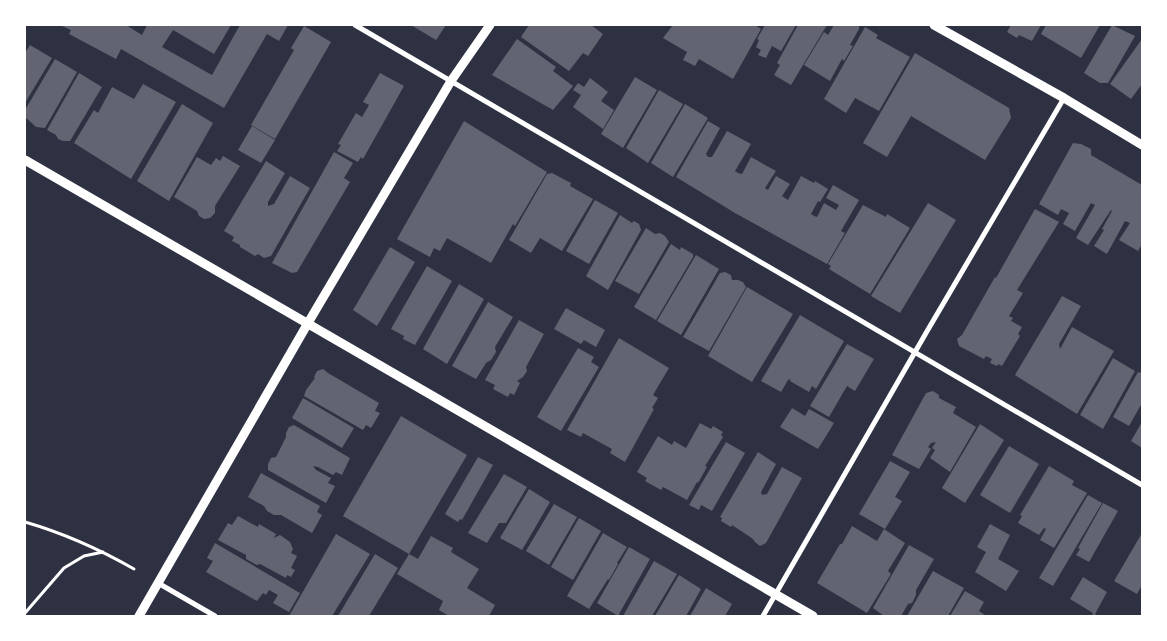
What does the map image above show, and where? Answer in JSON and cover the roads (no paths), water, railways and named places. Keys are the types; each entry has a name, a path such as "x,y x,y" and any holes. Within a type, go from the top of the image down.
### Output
{"street":[{"path":"355,25 1142,485"},
{"path":"139,616 308,323 451,81 490,25"},
{"path":"934,25 1064,98 1142,145"},
{"path":"763,616 1064,98"},
{"path":"25,160 814,616"},
{"path":"158,583 215,616"}]}
